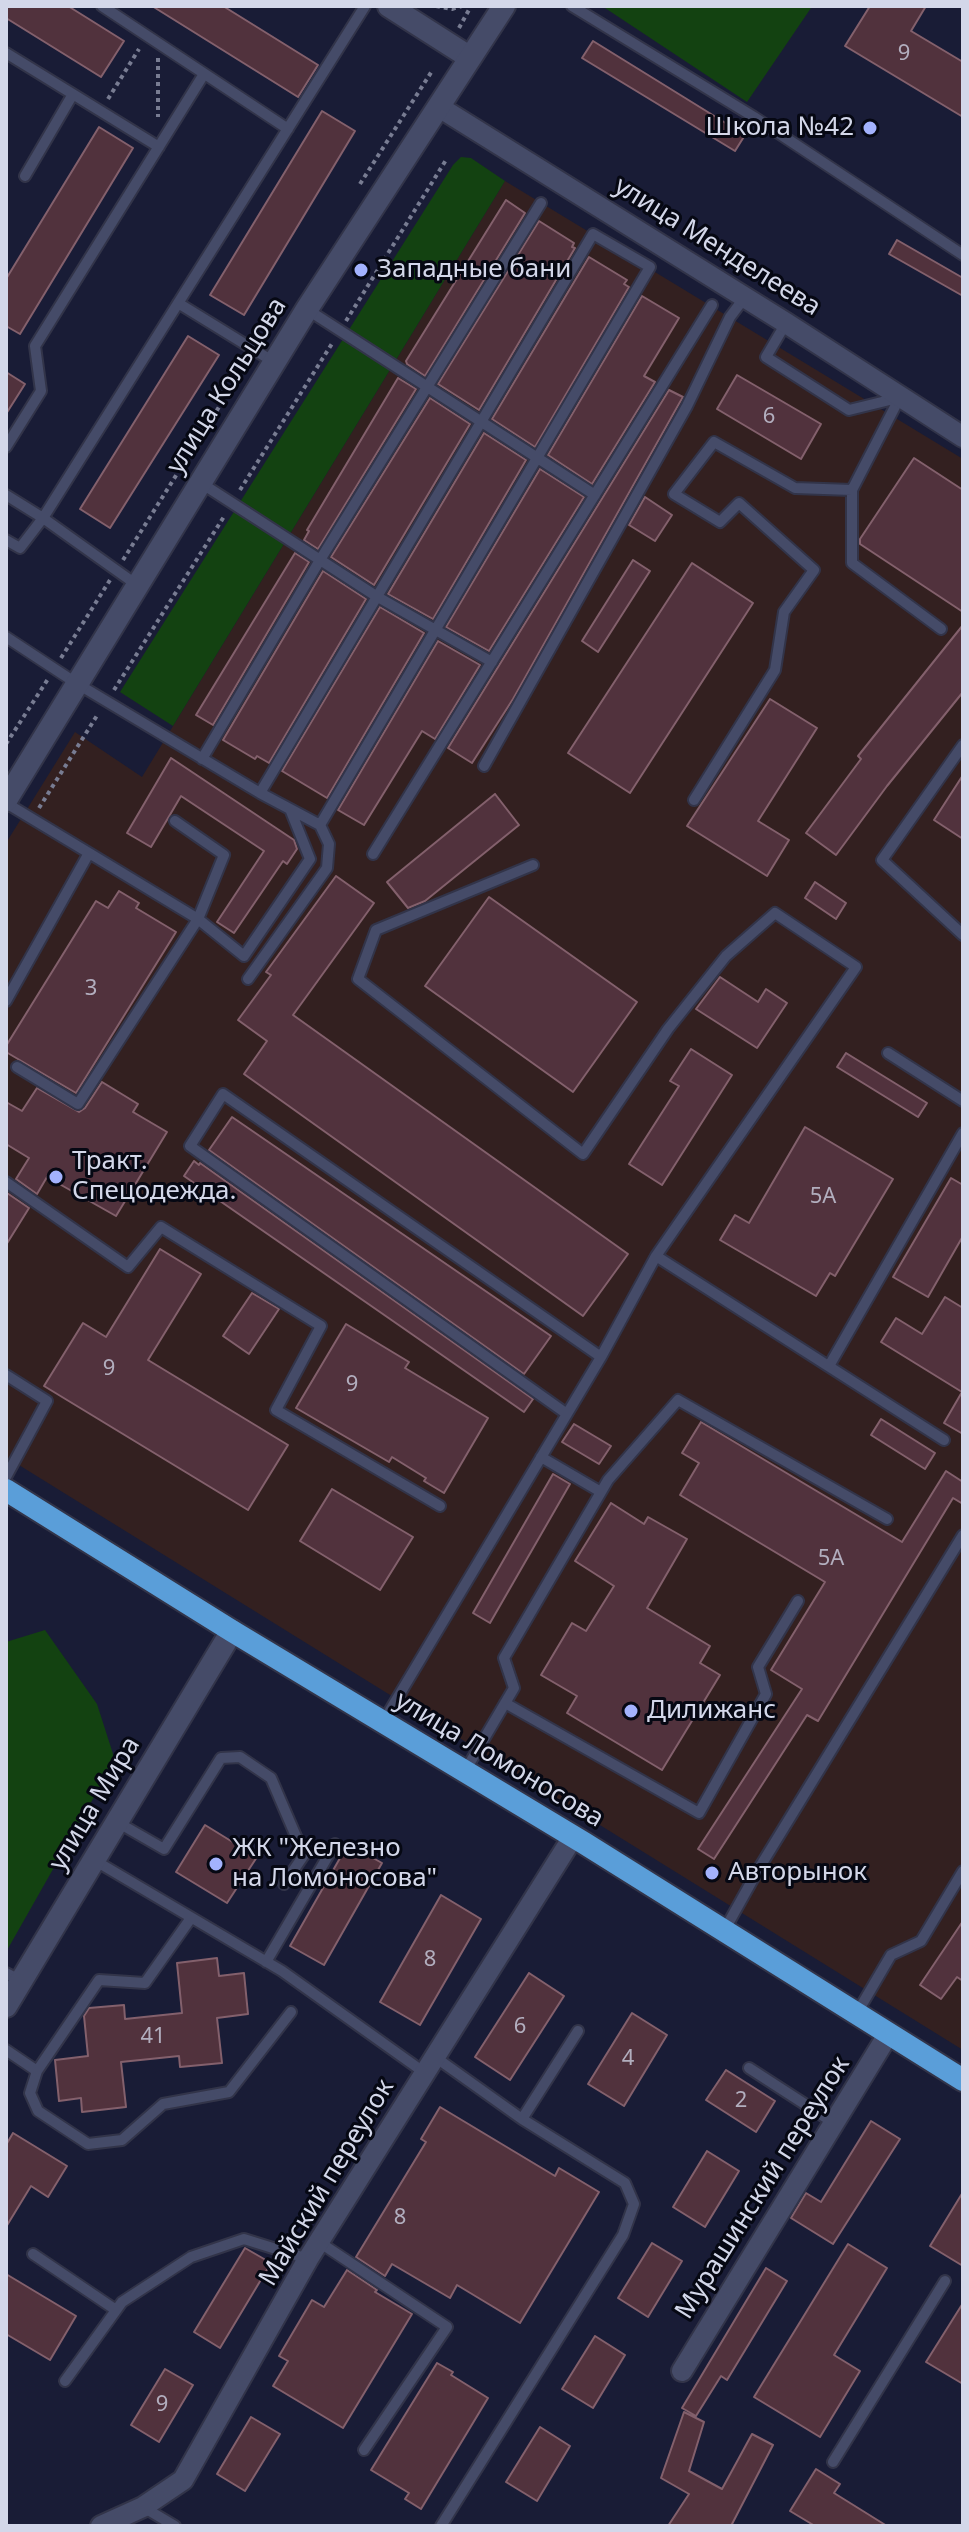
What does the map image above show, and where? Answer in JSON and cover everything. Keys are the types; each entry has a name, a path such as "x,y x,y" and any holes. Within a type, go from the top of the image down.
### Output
{"highway":[{"name":"улица Ломоносова","path":"6,1490 963,2080"}],"main road":[{"path":"389,6 469,57"},
{"name":"улица Кольцова","path":"6,801 200,483 265,356 307,309 504,6"},
{"name":"улица Мира","path":"6,2006 14,1977 94,1860 232,1631"}],"street":[{"name":"улица Менделеева","path":"439,107 963,437"},
{"name":"Майский переулок","path":"101,2526 143,2507 183,2480 313,2250 573,1837"},
{"name":"Мурашинский переулок","path":"682,2371 889,2033"}],"lane":[{"path":"102,6 288,129"},
{"path":"6,540 20,548 43,518 365,6"},
{"path":"572,6 754,117 963,255"},
{"path":"6,53 159,147"},
{"path":"6,447 41,391 35,346 204,74"},
{"path":"25,176 73,94"},
{"path":"202,759 320,560 541,203"},
{"path":"260,793 593,234 650,267 320,825"},
{"path":"484,766 687,406 730,317 745,297"},
{"path":"178,303 265,356"},
{"path":"373,854 712,305"},
{"path":"307,309 595,495"},
{"path":"786,323 766,357 849,410 900,397"},
{"path":"900,397 852,490 852,563 941,629"},
{"path":"694,800 775,670 784,612 814,570 739,503 720,522 674,494 714,442 795,488 852,490"},
{"path":"200,483 376,596 492,662"},
{"path":"6,495 137,585"},
{"path":"6,637 202,759 320,825 329,844 327,868 248,979"},
{"path":"963,745 882,860 963,935"},
{"path":"6,801 198,919 244,956 310,859 290,809"},
{"path":"17,1067 78,1104 198,919 224,855 175,821"},
{"path":"6,1001 89,853"},
{"path":"383,1722 601,1357 656,1256 856,967 775,913 726,956 668,1029 583,1154 358,979 376,930 533,865"},
{"path":"888,1053 963,1101"},
{"path":"567,1414 190,1146 223,1094 601,1357"},
{"path":"829,1366 963,1133"},
{"path":"6,1182 128,1267 161,1227 321,1326 276,1410 440,1506"},
{"path":"656,1256 944,1440"},
{"path":"6,1375 47,1401 6,1477"},
{"path":"465,1771 514,1688 504,1658 608,1480 678,1400 887,1519"},
{"path":"541,1457 601,1492"},
{"path":"724,1931 758,1870 963,1535"},
{"path":"505,1703 699,1813 766,1694 758,1667 798,1601"},
{"path":"117,1822 164,1849 221,1758 240,1757 271,1778 304,1855 284,1884"},
{"path":"266,1962 335,1844"},
{"path":"94,1860 625,2183 634,2204 623,2235 441,2526"},
{"path":"857,2014 891,1955 921,1941 963,1871"},
{"path":"191,1918 145,1983 99,1980 37,2071 30,2093 38,2111 88,2144 122,2140 163,2104 229,2092 291,2012"},
{"path":"522,2119 578,2031"},
{"path":"6,2050 37,2071"},
{"path":"749,2068 834,2123"},
{"path":"65,2381 122,2302 191,2257 244,2239 313,2250 447,2327 364,2450"},
{"path":"33,2254 116,2310"},
{"path":"833,2462 945,2281"},
{"path":"143,2507 175,2526"}],"path":[{"path":"436,6 452,9 462,6"},
{"path":"458,30 471,6"},
{"path":"101,112 147,36"},
{"path":"158,42 159,147"},
{"path":"354,194 432,71"},
{"path":"6,744 116,570 265,356"}],"shaded area":[{"path":"505,181 963,459 963,2050 6,1457 6,843 75,732 142,777"}],"green space":[{"path":"602,6 811,6 811,8 747,102"},
{"path":"461,157 471,158 505,181 173,726 120,692 453,165"},
{"path":"45,1630 97,1704 115,1760 6,1952 6,1642"}],"building":[{"path":"6,6 68,6 124,41 101,77 6,18"},
{"path":"152,6 223,6 318,65 298,97"},
{"name":"Школа №42","path":"870,6 926,6 911,31 963,62 963,117 845,46"},
{"path":"593,41 745,135 735,151 582,58"},
{"path":"322,111 355,131 244,315 210,295"},
{"path":"99,127 133,148 20,334 6,326 6,279"},
{"path":"506,200 525,213 425,376 406,361"},
{"path":"539,221 574,243 572,247 575,248 479,410 438,384"},
{"path":"897,240 963,278 963,296 889,254"},
{"path":"589,257 627,280 624,284 629,287 535,447 492,419"},
{"path":"642,296 679,318 644,376 655,382 592,484 548,455"},
{"path":"188,336 219,355 110,528 80,509"},
{"path":"6,372 25,384 6,414"},
{"path":"737,375 821,424 801,459 717,409"},
{"path":"398,378 416,389 318,549 304,540 307,530"},
{"path":"669,390 683,397 513,699 472,763 448,748"},
{"path":"430,398 470,424 374,585 331,557"},
{"path":"484,433 526,460 433,619 388,594"},
{"path":"914,458 963,490 963,612 860,544 860,539"},
{"path":"540,469 584,497 489,651 446,627"},
{"path":"645,497 672,515 655,541 629,525"},
{"path":"295,553 309,562 213,725 196,715"},
{"path":"633,560 650,571 598,652 582,641"},
{"path":"692,563 753,603 630,793 568,753"},
{"path":"323,571 366,599 269,763 257,756 255,759 223,740"},
{"path":"380,607 424,633 327,798 282,771"},
{"path":"963,625 963,692 836,855 806,833 861,759 858,756"},
{"path":"438,641 480,665 435,739 422,731 364,825 338,810"},
{"path":"770,699 817,728 758,821 789,840 767,876 687,826"},
{"path":"171,758 294,840 297,849 287,864 283,861 234,933 217,922 264,851 181,796 151,847 127,833"},
{"path":"963,775 963,839 934,820"},
{"path":"495,794 519,825 425,901 408,908 387,882"},
{"path":"336,876 374,903 293,1015 628,1254 583,1316 244,1074 267,1041 238,1020 271,975 266,972"},
{"path":"815,882 846,903 836,919 805,898"},
{"path":"119,891 139,903 136,908 176,932 76,1093 6,1052 6,1046 96,901 108,908"},
{"path":"489,897 637,1002 573,1092 425,986"},
{"path":"720,977 758,1002 766,989 787,1003 757,1048 696,1009"},
{"path":"691,1049 732,1075 662,1185 629,1164 679,1086 670,1081"},
{"path":"846,1053 927,1103 918,1117 837,1067"},
{"path":"102,1082 138,1104 133,1112 167,1132 116,1216 47,1177 37,1194 16,1179 29,1158 6,1144 6,1102 22,1111 37,1088 79,1112"},
{"path":"232,1117 551,1336 524,1374 209,1150"},
{"path":"805,1127 893,1179 835,1276 830,1273 816,1296 720,1240 735,1215 749,1223"},
{"path":"194,1161 533,1399 524,1412 184,1176"},
{"path":"951,1178 963,1185 963,1236 928,1297 893,1277"},
{"path":"6,1195 29,1208 6,1245"},
{"path":"160,1249 201,1274 148,1360 288,1445 248,1510 44,1386 83,1323 106,1337"},
{"path":"252,1293 279,1309 249,1354 223,1336"},
{"path":"945,1297 963,1308 963,1434 944,1423 962,1392 881,1342 896,1318 922,1334"},
{"path":"346,1324 409,1362 405,1368 488,1418 444,1493 392,1457 389,1462 296,1408"},
{"path":"881,1419 935,1453 925,1469 871,1435"},
{"path":"701,1422 902,1542 946,1471 963,1482 963,1504 953,1498 818,1721 807,1715 714,1859 698,1849 802,1689 771,1670 825,1582 680,1495 699,1463 682,1453"},
{"path":"574,1424 611,1446 599,1464 562,1442"},
{"path":"553,1474 570,1484 490,1623 473,1613"},
{"path":"332,1489 413,1537 380,1590 300,1541"},
{"path":"611,1503 644,1524 648,1517 687,1539 647,1608 710,1646 700,1663 720,1675 662,1770 567,1713 577,1696 541,1675 572,1623 586,1631 614,1586 575,1561"},
{"name":"ЖК \"Железно на Ломоносова\"","path":"205,1825 257,1857 227,1903 176,1872"},
{"path":"348,1844 382,1863 324,1965 290,1946"},
{"path":"441,1895 481,1919 420,2025 380,2002"},
{"path":"963,1921 963,1981 957,1977 941,1999 920,1985"},
{"path":"217,1958 219,1976 244,1973 248,2014 217,2018 222,2063 180,2067 179,2056 121,2062 126,2107 82,2112 81,2098 59,2101 55,2060 88,2056 84,2016 89,2008 124,2005 125,2019 182,2013 177,1963"},
{"path":"529,1973 564,1996 510,2080 475,2057"},
{"path":"632,2013 667,2035 624,2106 588,2084"},
{"path":"726,2070 775,2101 756,2132 706,2100"},
{"path":"440,2107 555,2176 559,2168 599,2192 520,2323 457,2285 450,2298 392,2264 385,2276 356,2257 426,2142 421,2139"},
{"path":"871,2121 900,2139 833,2244 791,2218 806,2193 821,2202"},
{"path":"13,2133 67,2166 48,2197 31,2186 6,2227 6,2145"},
{"path":"707,2151 739,2171 705,2227 673,2207"},
{"path":"963,2192 963,2266 930,2246"},
{"path":"652,2243 682,2261 648,2317 618,2298"},
{"path":"848,2244 887,2268 834,2355 860,2371 820,2437 754,2397"},
{"path":"245,2248 271,2263 220,2348 194,2332"},
{"path":"766,2268 787,2281 727,2380 721,2376 696,2416 682,2408"},
{"path":"347,2270 377,2290 375,2292 412,2314 343,2428 273,2386 288,2361 279,2356 312,2300 324,2307"},
{"path":"6,2274 76,2316 50,2360 6,2334"},
{"path":"963,2303 963,2384 926,2362"},
{"path":"595,2336 625,2355 593,2408 562,2389"},
{"path":"437,2363 488,2398 421,2509 405,2499 409,2493 371,2470"},
{"path":"165,2369 193,2385 159,2442 131,2425"},
{"path":"684,2412 704,2422 689,2471 722,2489 752,2434 773,2445 731,2526 668,2526 689,2494 661,2478"},
{"path":"251,2417 280,2434 245,2491 217,2474"},
{"path":"540,2427 570,2446 537,2501 506,2482"},
{"path":"816,2469 840,2484 834,2493 887,2526 815,2526 790,2511"}],"place":[{"name":"Школа №42","path":"870,128"},
{"name":"Западные бани","path":"361,270"},
{"name":"Тракт. Спецодежда.","path":"56,1177"},
{"name":"Дилижанс","path":"631,1711"},
{"name":"ЖК \"Железно на Ломоносова\"","path":"216,1864"},
{"name":"Авторынок","path":"712,1873"}]}
